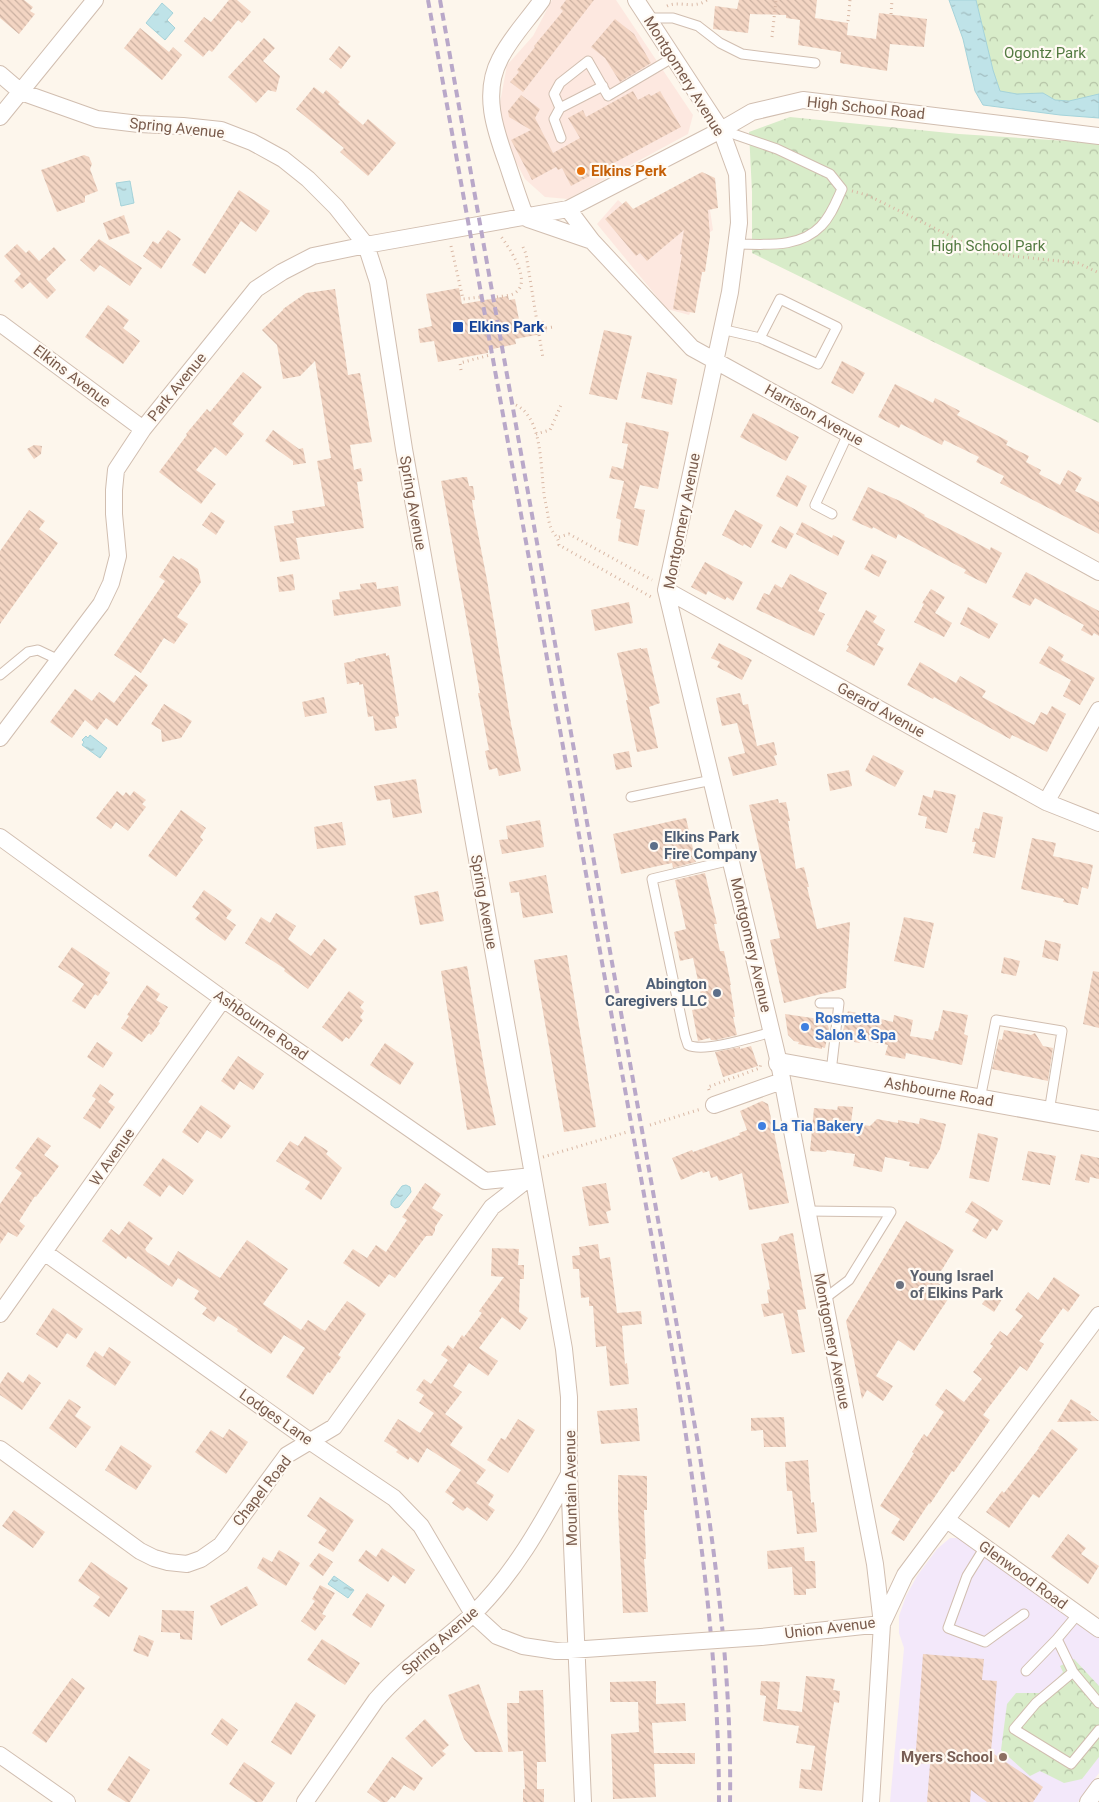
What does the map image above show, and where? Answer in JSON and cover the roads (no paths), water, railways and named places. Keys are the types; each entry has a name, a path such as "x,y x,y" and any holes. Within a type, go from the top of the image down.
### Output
{"street":[{"path":"0,117 95,0"},
{"path":"542,0 498,61 491,86 491,108 495,129 526,218 592,242"},
{"name":"Montgomery Avenue","path":"636,0 654,14 674,57 722,130 737,174 739,223 730,292 658,591 712,780 781,1072 875,1564 882,1624 871,1802"},
{"name":"Spring Avenue","path":"0,74 21,92 97,119 221,130 252,142 283,159 308,178 336,207 366,245 378,282 404,449 531,1169"},
{"name":"High School Road","path":"568,210 722,130 752,112 803,100 1099,136"},
{"name":"Park Avenue","path":"0,738 101,604 111,583 118,556 114,498 116,470 143,429 256,289 282,272 313,256 568,210"},
{"name":"Harrison Avenue","path":"568,210 592,242 692,348 1099,572"},
{"name":"Elkins Avenue","path":"0,323 143,429"},
{"name":"Gerard Avenue","path":"658,591 1046,802 1099,823"},
{"path":"1046,802 1099,710"},
{"name":"Ashbourne Road","path":"0,838 223,999 485,1181 531,1169"},
{"name":"W Avenue","path":"0,1314 223,999"},
{"path":"714,1105 781,1072"},
{"name":"Ashbourne Road","path":"781,1072 831,1072 1099,1121"},
{"name":"Chapel Road","path":"0,1449 140,1551 168,1562 187,1564 201,1559 221,1545 287,1456 334,1427 492,1207 531,1169"},
{"name":"Mountain Avenue","path":"531,1169 564,1349 569,1396 569,1475 583,1802"},
{"name":"Lodges Lane","path":"44,1252 311,1442 394,1498 421,1526 473,1614"},
{"name":"Union Avenue","path":"473,1614 498,1636 541,1649 556,1650 761,1637 882,1624 905,1575 1099,1315"},
{"name":"Spring Avenue","path":"305,1802 387,1687 473,1614 498,1588 539,1529 569,1475"},
{"name":"Glenwood Road","path":"947,1520 1099,1629"},
{"path":"0,1755 67,1802"},
{"path":"1088,1802 1099,1787"}],"lane":[{"path":"654,14 698,26 720,43 742,54 815,63"},
{"path":"560,108 554,94 560,83 588,61 608,96 674,57"},
{"path":"561,138 554,119 560,108 603,86"},
{"path":"722,130 777,150 830,174 842,189 821,227 803,238 780,245 736,244"},
{"path":"721,329 760,338 818,364 837,328 780,299 760,338"},
{"path":"832,514 815,505 848,434"},
{"path":"0,675 28,652 38,650 59,660"},
{"path":"631,797 712,780"},
{"path":"730,860 652,878 685,1036 688,1045 695,1048 718,1045 772,1032"},
{"path":"820,1003 840,1003 831,1072"},
{"path":"980,1099 996,1020 1062,1031 1049,1112"},
{"path":"808,1211 891,1212 848,1280 824,1299"},
{"path":"985,1547 967,1576 948,1628 986,1642 1024,1614"},
{"path":"1026,1671 1078,1614"},
{"path":"1057,1639 1073,1672 1099,1703"},
{"path":"1073,1672 1036,1703 1014,1729 1071,1764 1099,1730"}],"water":[{"path":"949,0 976,0 1000,91 1017,94 1043,93 1055,100 1069,101 1099,94 1099,118 983,105 975,91 963,39"},
{"path":"162,3 173,13 167,20 175,28 165,40 146,23"},
{"path":"130,181 134,203 121,206 116,183"},
{"path":"90,735 107,748 100,758 82,745 84,742 82,740"},
{"path":"402,1186 410,1187 411,1192 399,1207 395,1208 391,1205 391,1201"},
{"path":"334,1576 354,1590 348,1598 328,1584"}],"railway":[{"path":"428,0 677,1377 693,1483 712,1642 716,1695 719,1802"},
{"path":"440,0 697,1438 721,1619 728,1711 730,1802"}],"place":[{"name":"Elkins Perk","path":"581,171"},
{"name":"Elkins Park","path":"458,327"},
{"name":"Elkins Park Fire Company","path":"654,846"},
{"name":"Abington Caregivers LLC","path":"717,993"},
{"name":"Rosmetta Salon & Spa","path":"805,1027"},
{"name":"La Tia Bakery","path":"762,1126"},
{"name":"Young Israel of Elkins Park","path":"900,1285"},
{"name":"Myers School","path":"1003,1757"}],"park label":[{"name":"Ogontz Park","path":"1045,53"},
{"name":"High School Park","path":"988,246"}]}
